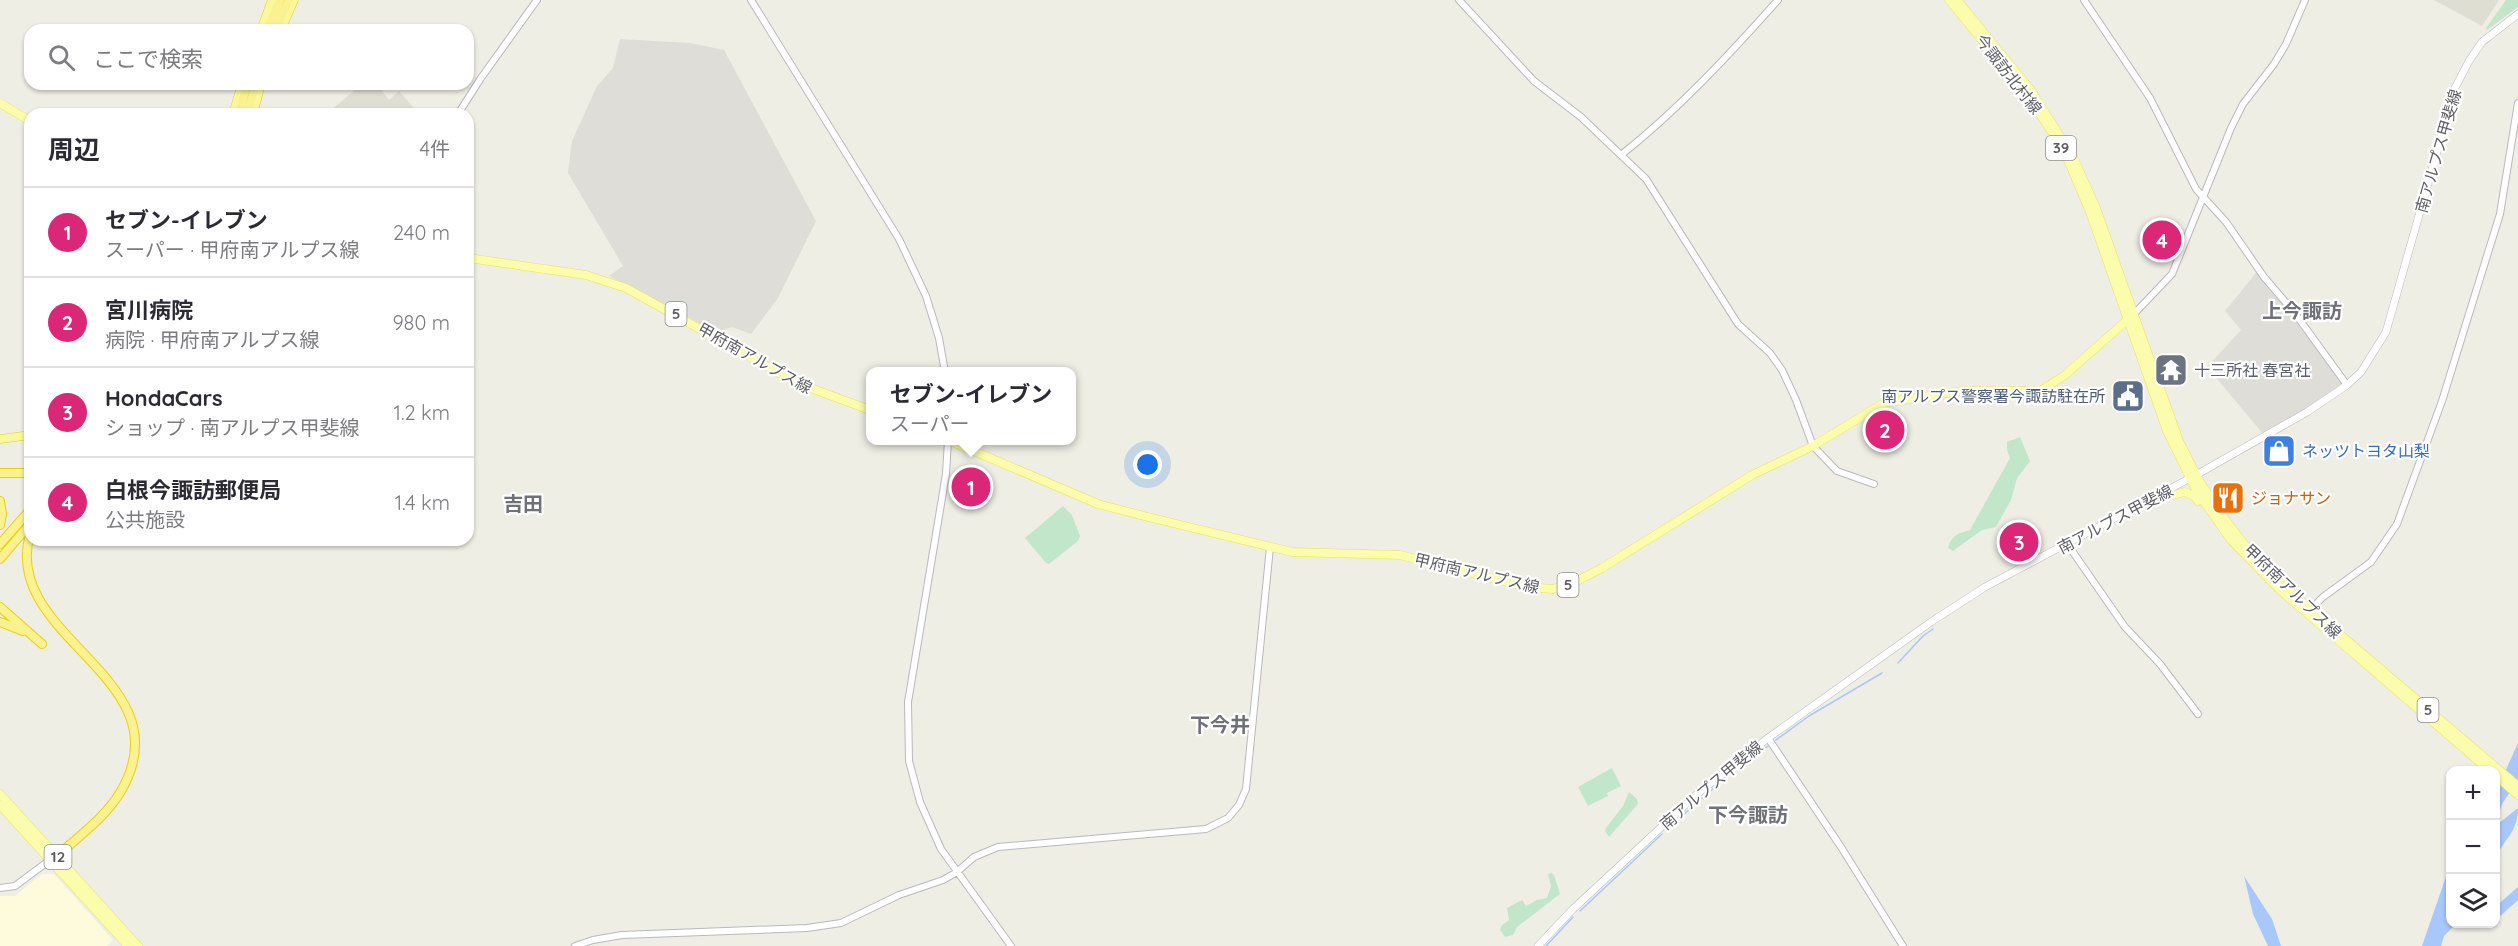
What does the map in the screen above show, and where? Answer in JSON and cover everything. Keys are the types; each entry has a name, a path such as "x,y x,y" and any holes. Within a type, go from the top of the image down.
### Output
{"highway":[{"path":"263,24 272,0"},
{"path":"270,24 280,0"},
{"path":"278,24 289,0"},
{"path":"284,24 294,0"},
{"path":"235,108 240,90"},
{"path":"241,108 245,90"},
{"path":"249,108 254,90"},
{"path":"255,108 259,90"},
{"path":"0,439 24,436"},
{"path":"0,473 24,473"},
{"path":"0,501 2,514 0,525"},
{"path":"0,544 24,517"},
{"path":"0,559 24,531"},
{"path":"15,557 24,543"},
{"path":"0,600 53,653"},
{"path":"0,607 40,639"},
{"path":"28,620 40,639"},
{"path":"0,622 49,643"},
{"path":"54,856 105,812 121,791 129,774 131,754 129,734 122,714 106,694"},
{"path":"54,856 102,808 117,789 127,758 122,726"}],"main road":[{"name":"今諏訪北村線","path":"1948,0 2025,92 2059,144 2090,212 2132,317"},
{"name":"今諏訪北村線","path":"1958,0 2030,89 2059,132 2085,182 2132,317"},
{"name":"南アルプス甲斐線","path":"1538,946 1563,919 1697,794 1768,738 1952,608 2008,574 2068,545 2193,477 2307,412 2347,385 2368,362 2386,332 2448,108 2463,71 2482,42 2518,14"},
{"path":"0,103 24,117"},
{"name":"甲府南アルプス線","path":"474,259 586,275 610,282 637,293 797,383 866,409"},
{"name":"甲府南アルプス線","path":"958,445 1098,504 1270,547 1307,554 1400,555 1527,587 1553,590 1602,568 1752,475 1813,446 1884,403 1961,392 2040,391 2065,375 2132,317 2193,477 2226,534 2255,567 2483,766"},
{"name":"甲府南アルプス線","path":"2193,477 2251,553 2308,612"},
{"path":"2155,498 2179,492 2190,494 2226,534"},
{"name":"甲府南アルプス線","path":"2336,636 2518,786"},
{"path":"2500,779 2518,795"},
{"name":"12","path":"0,794 54,856 139,946"},
{"name":"12","path":"0,805 54,856 97,912 127,946"}],"street":[{"path":"474,89 537,0"},
{"path":"751,0 899,239 926,296 939,338 944,367"},
{"path":"1460,0 1534,81 1581,117 1621,154 1655,191 1738,324 1770,353 1782,370 1813,446 1837,471 1874,484"},
{"path":"1621,154 1695,89 1778,0"},
{"path":"2084,0 2150,98 2196,189 2236,235 2264,277 2297,316 2347,385"},
{"path":"2132,317 2172,274 2230,128 2243,104 2274,64 2286,44 2305,0"},
{"path":"462,108 473,90"},
{"path":"2308,612 2323,597 2371,562 2397,524 2442,401 2500,214 2518,103"},
{"path":"948,445 946,474 908,702 909,761 920,802 941,849 1011,946"},
{"path":"2068,545 2125,627 2160,664 2198,714"},
{"path":"575,946 622,935 833,925 899,895 943,880 957,872 974,857 998,847 1200,830 1222,823 1234,812 1243,799 1246,789 1270,547"},
{"path":"1768,738 1841,847 1903,946"},
{"path":"0,888 15,886 54,856"}],"shaded area":[{"path":"2434,0 2499,0 2482,26"},
{"path":"620,39 690,43 724,50 816,221 778,298 751,334 732,327 716,332 609,276 623,266 568,173 572,141 597,86 613,68"},
{"path":"355,90 381,90 389,100 399,91 414,108 334,108"},
{"path":"2259,269 2347,385 2265,436 2207,367 2241,330 2225,311"},
{"path":"42,874 54,874 113,940 107,946 0,946 0,896 15,896"}],"green space":[{"path":"2506,0 2518,0 2518,7 2487,30 2486,28"},
{"path":"2020,437 2030,461 2017,478 2011,500 1996,527 1982,530 1953,551 1948,548 1956,536 1970,530 2010,458 2007,442"},
{"path":"1063,506 1072,515 1080,536 1078,541 1049,564 1025,538"},
{"path":"1612,768 1621,786 1607,793 1608,796 1588,806 1578,787"},
{"path":"1629,792 1637,799 1638,804 1609,837 1605,831 1606,828 1623,806"},
{"path":"1548,874 1554,875 1560,894 1517,927 1513,935 1505,937 1500,930 1502,925 1509,920 1507,908 1522,900 1526,906 1547,898 1551,886"}],"water":[{"path":"2518,743 2518,780 2500,810 2500,783"},
{"path":"2518,808 2513,829 2500,850 2500,822"},
{"path":"2244,876 2272,919 2281,946 2268,946 2253,914"},
{"path":"2446,877 2446,928 2452,928 2444,936 2441,946 2422,946"},
{"path":"2518,887 2518,900 2500,916 2500,903"}],"waterway":[{"path":"1898,663 1923,636 1933,629"},
{"path":"1776,740 1809,716 1882,673"},
{"path":"1666,830 1725,778 1768,746"},
{"path":"1580,911 1662,834"},
{"path":"1546,946 1573,917"}],"place":[{"name":"白根今諏訪郵便局","path":"2162,240"},
{"name":"十三所社 春宮社","path":"2171,370"},
{"name":"南アルプス警察署今諏訪駐在所","path":"2128,396"},
{"name":"宮川病院","path":"1885,430"},
{"name":"ネッツトヨタ山梨","path":"2279,451"},
{"name":"セブン-イレブン","path":"971,487"},
{"name":"ジョナサン","path":"2228,498"},
{"name":"HondaCars","path":"2019,542"}],"district":[{"name":"上今諏訪","path":"2302,311"},
{"name":"吉田","path":"523,504"},
{"name":"下今井","path":"1220,725"},
{"name":"下今諏訪","path":"1748,815"}]}
